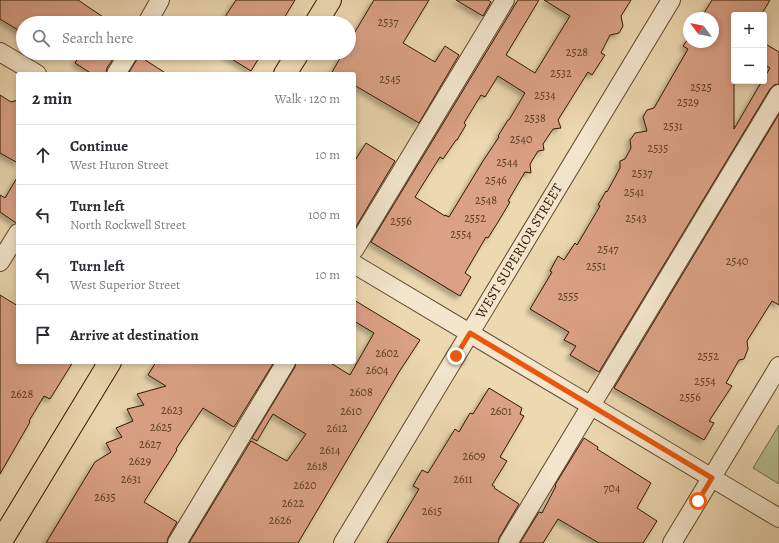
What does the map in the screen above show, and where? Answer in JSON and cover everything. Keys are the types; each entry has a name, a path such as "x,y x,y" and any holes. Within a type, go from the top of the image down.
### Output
{"main road":[{"path":"320,16 330,0"},
{"path":"286,72 294,60"},
{"path":"0,543 109,364"}],"street":[{"path":"151,16 160,0"},
{"path":"356,247 505,0"},
{"name":"WEST SUPERIOR STREET","path":"343,543 671,0"},
{"path":"0,52 34,72"},
{"path":"117,72 125,60"},
{"path":"508,543 779,94"},
{"path":"0,262 16,236"},
{"path":"356,265 779,518"},
{"path":"177,543 285,364"},
{"path":"672,543 779,366"}],"green space":[{"path":"779,425 779,484 753,468"}],"building":[{"path":"0,0 78,0 102,16 16,16 16,29 0,19"},
{"path":"236,0 295,0 285,16 226,16"},
{"path":"374,0 429,0 403,43 435,62 445,46 459,55 419,123 356,86 356,72 332,72 339,60 356,60 356,30"},
{"path":"456,0 488,0 491,2 483,16"},
{"path":"518,0 539,0 506,55 535,73 570,16 544,0 631,0 621,16 623,26 619,33 610,35 601,53 605,55 592,75 588,72 558,120 561,128 553,129 543,144 544,150 538,151 530,164 531,173 525,172 508,201 510,202 488,238 486,237 465,273 471,277 460,296 371,242","holes":["498,76 525,93 449,217 415,197 440,157 443,159 457,140 466,125 464,123 481,95 485,97"]},
{"path":"712,0 770,0 763,12 731,12 731,84 734,84 734,129 760,84 767,84 767,73 770,68 767,66 767,45 779,52 779,84 774,85 770,89 599,372 570,355 576,346 564,340 569,332 530,309 552,272 550,271 558,256 564,260 575,243 577,245 620,168 620,161 625,159 631,148 630,140 635,133 647,131 643,117 647,110 654,108 688,49 686,48 719,48 719,12 705,12"},
{"path":"77,60 112,60 106,72 89,72 75,63"},
{"path":"137,60 145,60 164,72 129,72"},
{"path":"233,60 258,60 251,71"},
{"path":"0,95 11,102 16,101 16,162 0,153"},
{"path":"779,114 779,305 772,301 747,341 748,349 744,359 739,360 726,383 732,386 709,421 714,423 704,440 614,388"},
{"path":"366,143 395,161 356,227 356,159"},
{"path":"16,179 16,223 0,212 0,195 5,198"},
{"path":"0,295 16,305 16,364 72,364 50,399 44,396 0,474"},
{"path":"356,301 420,340 399,372 298,543 189,543 251,441 287,461 306,434 273,414 257,441 252,438 296,364 332,364 350,375 374,333 356,322"},
{"path":"155,364 273,364 234,427 203,408 144,502 177,522 168,538 167,543 46,543 95,462 111,452 106,443 122,437 116,428 133,421 127,409 144,405 137,394 166,386 148,375"},
{"path":"489,388 522,408 520,414 524,416 500,457 507,461 492,485 495,487 494,488 519,504 499,538 498,543 387,543 419,489 413,486 422,470 428,473 455,429 459,432 470,413 473,414"},
{"path":"584,438 598,447 597,449 651,483 637,508 657,521 643,543 599,543 558,519 543,543 520,543 539,512 542,513 556,486 555,485"}],"route":[{"path":"456,356 470,333 712,478 698,501"}]}
